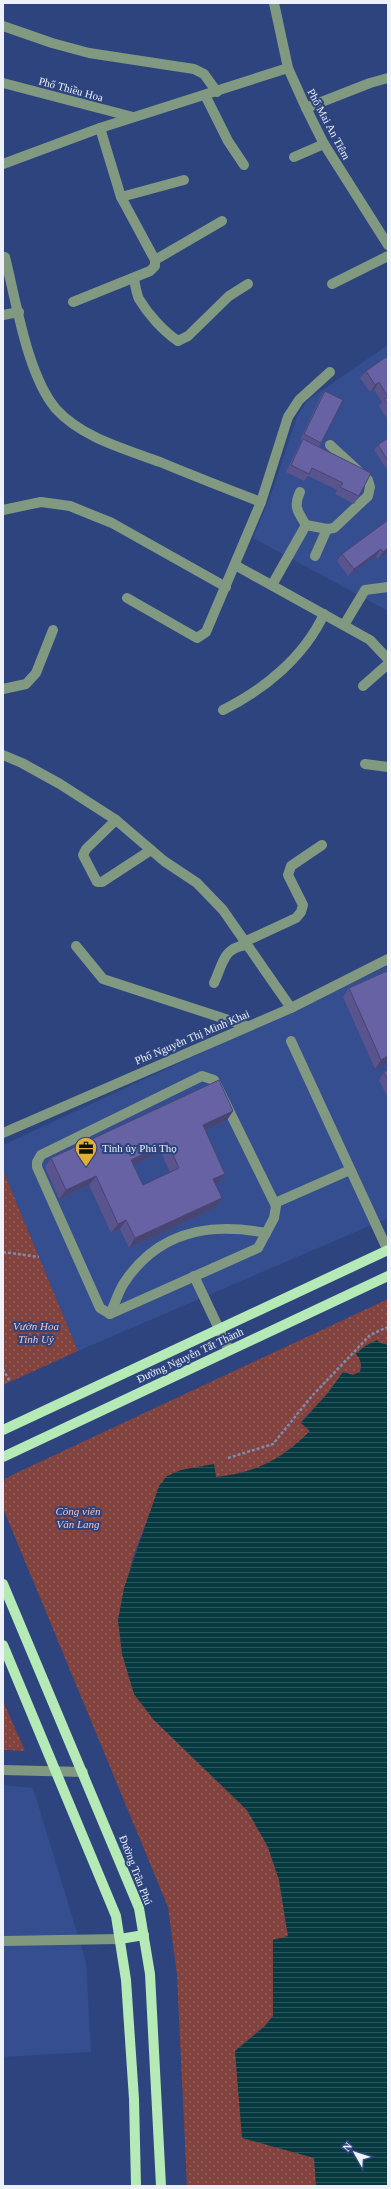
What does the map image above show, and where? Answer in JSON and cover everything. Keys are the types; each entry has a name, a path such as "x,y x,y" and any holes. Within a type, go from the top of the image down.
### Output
{"main road":[{"name":"Đường Nguyễn Tất Thành","path":"3,1430 388,1251"},
{"name":"Đường Nguyễn Tất Thành","path":"3,1457 388,1276"},
{"name":"Đường Trần Phú","path":"3,1584 139,1908 150,1974 162,2186"},
{"path":"3,1645 116,1916 126,1980 134,2099 136,2186"},
{"path":"120,1939 144,1934"}],"street":[{"name":"Phố Mai An Tiêm","path":"274,3 288,68 306,108 324,144 387,241"},
{"path":"3,26 52,43 89,53 194,69 204,74 217,92"},
{"path":"3,164 100,128 217,92 288,68"},
{"path":"306,108 370,83 388,78"},
{"name":"Phố Thiều Hoa","path":"3,83 133,118"},
{"path":"205,95 228,141 244,165"},
{"path":"73,302 150,271 155,266 155,260 121,197 100,128"},
{"path":"294,157 324,144"},
{"path":"121,197 184,180"},
{"path":"155,260 222,221"},
{"path":"332,284 388,256"},
{"path":"5,257 28,349 39,380 56,408 82,430 120,447 261,502"},
{"path":"134,278 138,298 169,335 178,340 188,336 229,296 248,284"},
{"path":"3,315 18,312"},
{"path":"126,598 197,638 206,632 226,588 261,502 288,418 299,400 330,372"},
{"path":"300,492 295,502 296,509 306,525 327,529 334,528 368,496 370,487 368,480 330,445"},
{"path":"3,510 41,502 70,506 112,522 226,588"},
{"path":"272,585 306,525"},
{"path":"315,556 327,529"},
{"path":"235,565 370,640 388,659"},
{"path":"344,625 365,590 388,587"},
{"path":"223,710 243,700 278,673 306,646 324,614"},
{"path":"3,689 26,684 36,673 52,630"},
{"path":"363,686 388,664"},
{"path":"3,756 22,763 60,784 116,820 175,869 197,883 210,894 291,1008"},
{"path":"364,764 388,767"},
{"path":"116,820 86,849 84,855 96,882 102,882 151,850"},
{"path":"214,983 229,950 296,918 301,912 303,905 288,875 291,866 322,845"},
{"path":"76,946 103,979 247,1026"},
{"name":"Phố Nguyễn Thị Minh Khai","path":"3,1133 291,1008 388,959"},
{"path":"291,1041 388,1251"},
{"path":"202,1076 214,1080 275,1203 276,1211 258,1248 110,1314 100,1308 37,1167 37,1162 41,1155 202,1076"},
{"path":"275,1203 350,1170"},
{"path":"110,1314 124,1284 142,1261 160,1246 188,1233 216,1228 242,1228 266,1233"},
{"path":"194,1276 229,1350"},
{"path":"3,1770 83,1772"},
{"path":"3,1942 120,1939"}],"path":[{"path":"3,1252 39,1257"},
{"path":"228,1458 273,1444 312,1396 370,1335 388,1327"},
{"path":"3,1369 10,1382"}],"shaded area":[{"path":"388,345 388,611 253,538 273,489 297,416 309,399"},
{"path":"388,966 388,1218 78,1351 3,1170 3,1145"},
{"path":"377,1340 380,1343 388,1345 388,2186 316,2186 314,2158 242,2138 235,2051 265,2026 273,2016 273,1940 288,1936 279,1880 268,1847 247,1810 154,1720 134,1694 122,1654 118,1620 124,1588 159,1486 167,1476 181,1470 214,1464 216,1477 231,1475 268,1463 289,1450 310,1431 301,1423 328,1393 343,1372 353,1375 360,1372 361,1362 356,1354 365,1346"},
{"path":"3,1785 33,1788 86,1962 91,2052 3,2057"}],"green space":[{"name":"Vườn Hoa Tỉnh Uỷ","path":"3,1170 78,1351 3,1385"},
{"name":"Công viên Văn Lang","path":"388,1299 388,1345 380,1343 356,1353 361,1362 360,1372 353,1375 343,1372 328,1393 301,1422 310,1431 296,1444 264,1466 242,1474 216,1477 214,1465 167,1476 160,1486 133,1557 118,1620 134,1694 154,1720 247,1810 268,1847 279,1879 288,1937 273,1940 273,2016 265,2026 235,2051 315,2158 316,2186 187,2186 177,1975 168,1907 3,1508 3,1487 5,1479 14,1474"},
{"path":"3,1701 25,1751 3,1750"}],"building":[{"path":"386,357 388,359 388,397 379,382 375,385 366,371"},
{"path":"325,391 343,400 321,443 304,434"},
{"path":"388,397 388,405 384,399"},
{"path":"388,438 388,461 378,445"},
{"path":"303,439 371,473 359,496 340,487 343,483 312,468 309,474 291,465"},
{"path":"388,520 388,548 383,552 381,549 354,569 342,554"},
{"path":"387,971 388,1056 381,1060 349,988"},
{"path":"388,1070 388,1080 384,1072"},
{"name":"Tỉnh ủy Phú Thọ","path":"219,1080 233,1111 203,1125 225,1174 213,1179 222,1198 135,1238 126,1220 118,1224 96,1176 66,1190 51,1158","holes":["167,1142 179,1168 143,1185 131,1160"]}],"place":[{"name":"Tỉnh ủy Phú Thọ","path":"86,1168"}]}
